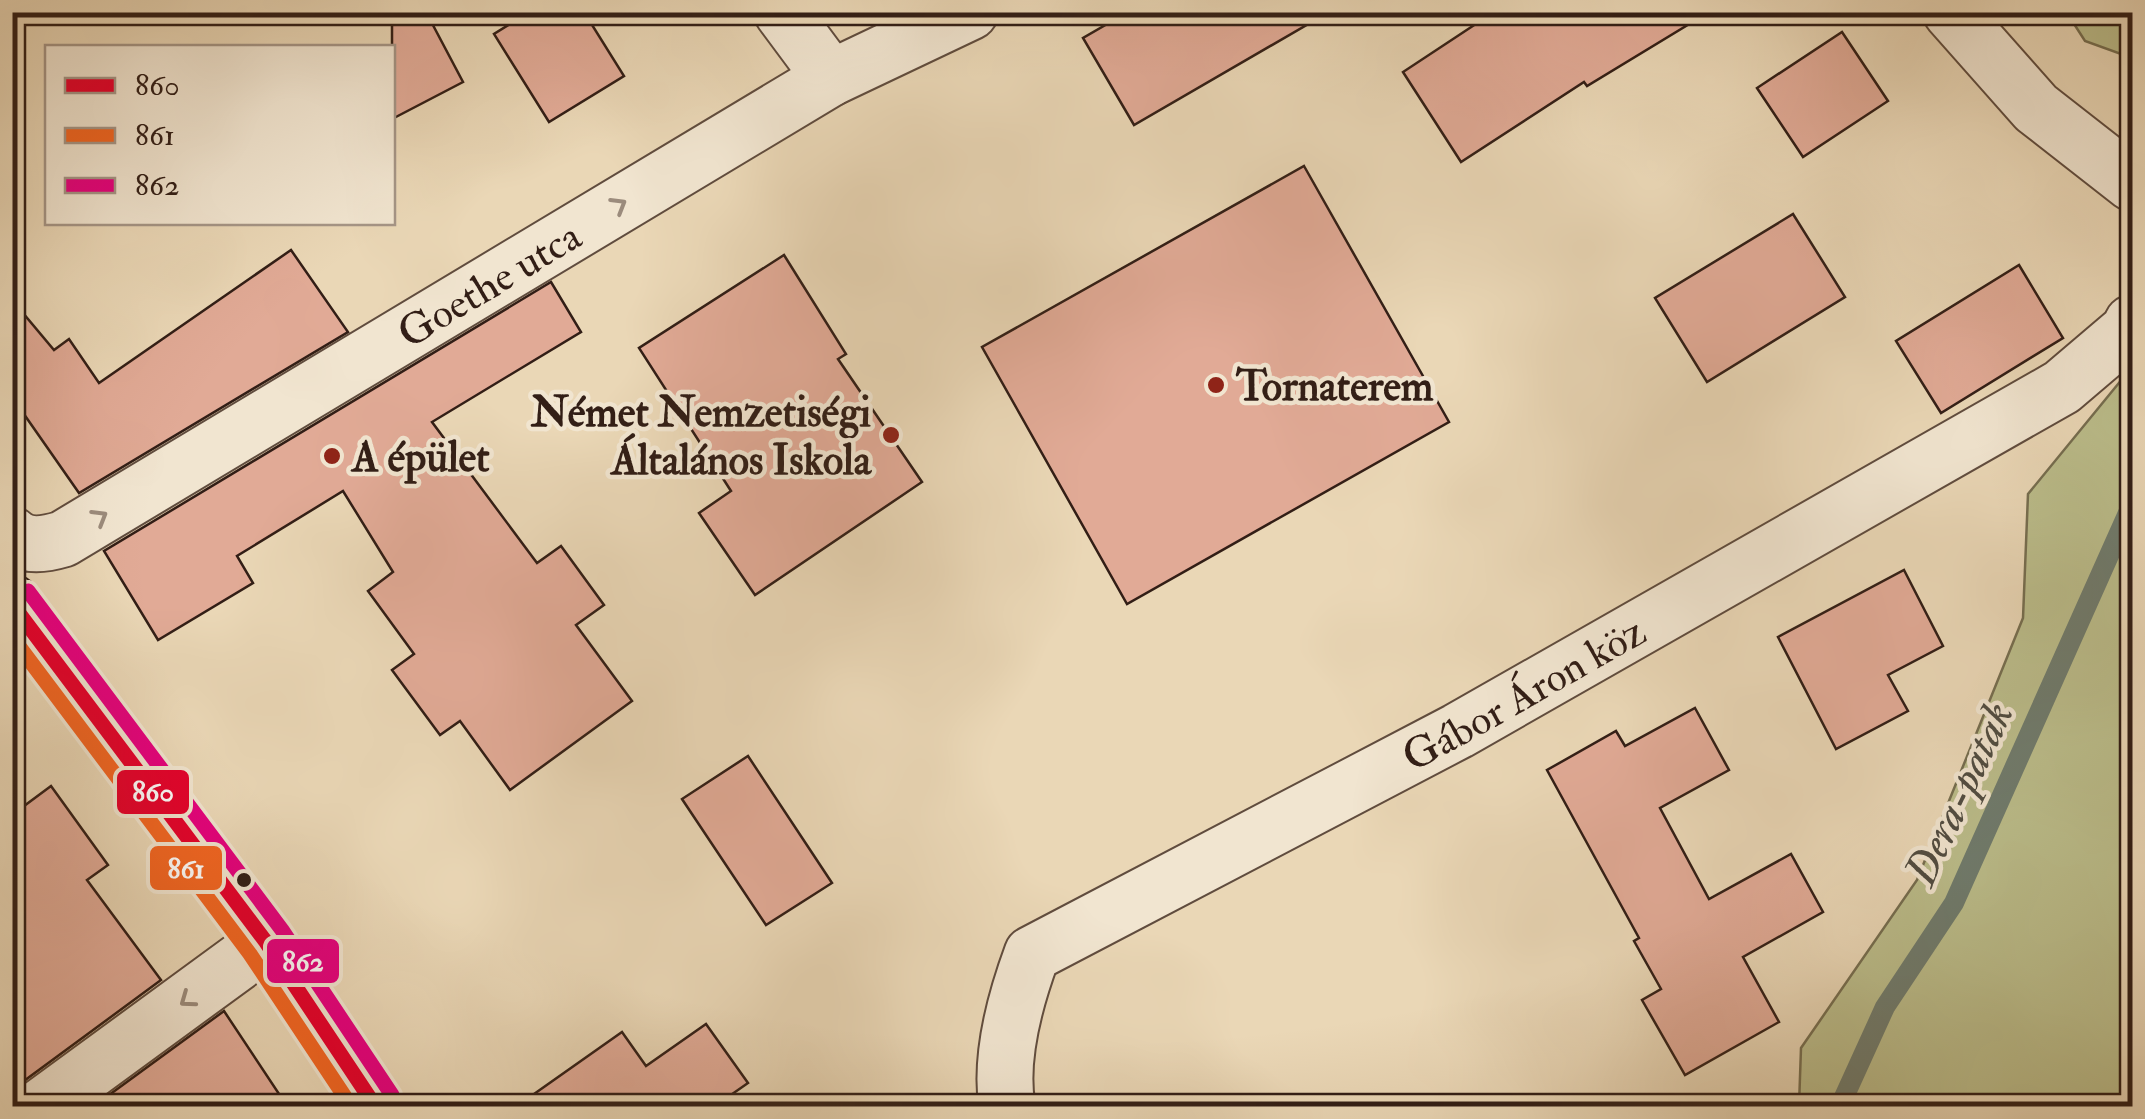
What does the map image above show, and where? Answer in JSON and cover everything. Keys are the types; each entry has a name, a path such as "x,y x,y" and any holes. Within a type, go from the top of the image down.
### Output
{"street":[{"path":"782,12 831,78"},
{"name":"Goethe utca","path":"12,535 20,542 46,544 63,540 831,78 970,12"},
{"path":"1951,12 2036,108 2132,183"},
{"name":"Gábor Áron köz","path":"1008,1106 1004,1084 1017,996 1032,954 1458,731 2062,387 2130,330 2132,323"},
{"path":"12,604 266,942 375,1106"},
{"path":"42,1106 266,942"}],"green space":[{"path":"2067,13 2132,13 2132,58 2085,41"},
{"path":"2132,367 2132,1106 1799,1106 1801,1048 1917,880 2023,618 2028,494"}],"building":[{"path":"392,12 426,12 463,82 395,117"},
{"path":"529,12 584,12 624,76 549,122 494,34"},
{"path":"1128,12 1329,12 1134,125 1083,38"},
{"path":"1494,12 1709,12 1587,86 1584,82 1461,162 1403,72"},
{"path":"1842,32 1888,101 1803,157 1757,88"},
{"name":"Tornaterem","path":"1304,166 1449,422 1127,604 982,347"},
{"path":"1793,214 1845,297 1707,382 1655,298"},
{"path":"291,250 348,332 79,493 12,397 12,300 54,350 69,339 99,383"},
{"path":"784,255 846,354 838,359 922,482 755,595 699,513 731,491 639,348"},
{"path":"2019,265 2063,338 1941,413 1896,341"},
{"path":"551,282 581,332 432,422 537,563 561,546 604,605 576,625 632,701 510,790 460,721 440,735 392,670 414,654 368,591 393,572 343,491 237,556 253,583 158,640 104,551"},
{"path":"1904,570 1943,646 1888,675 1908,711 1836,749 1778,637"},
{"path":"1695,708 1729,770 1660,808 1709,899 1791,854 1823,912 1743,957 1779,1022 1685,1075 1642,1000 1661,989 1634,941 1639,938 1547,770 1616,731 1625,746"},
{"path":"748,756 832,883 766,925 682,799"},
{"path":"51,786 108,865 87,880 161,980 24,1081 12,1098 12,815"},
{"path":"224,1011 287,1106 94,1106"},
{"path":"706,1024 748,1083 715,1106 517,1106 622,1032 646,1066"}],"waterway":[{"name":"Dera-patak","path":"1840,1106 1885,1007 1954,903 2132,504"}],"transit line":[{"name":"862","path":"28,591 282,930 392,1095"},
{"name":"860","path":"12,604 266,942 375,1106"},
{"name":"861","path":"12,637 250,954 351,1106"}],"place":[{"name":"Tornaterem","path":"1216,385"},
{"name":"Német Nemzetiségi Általános Iskola","path":"891,435"},
{"name":"A épület","path":"332,456"}]}
